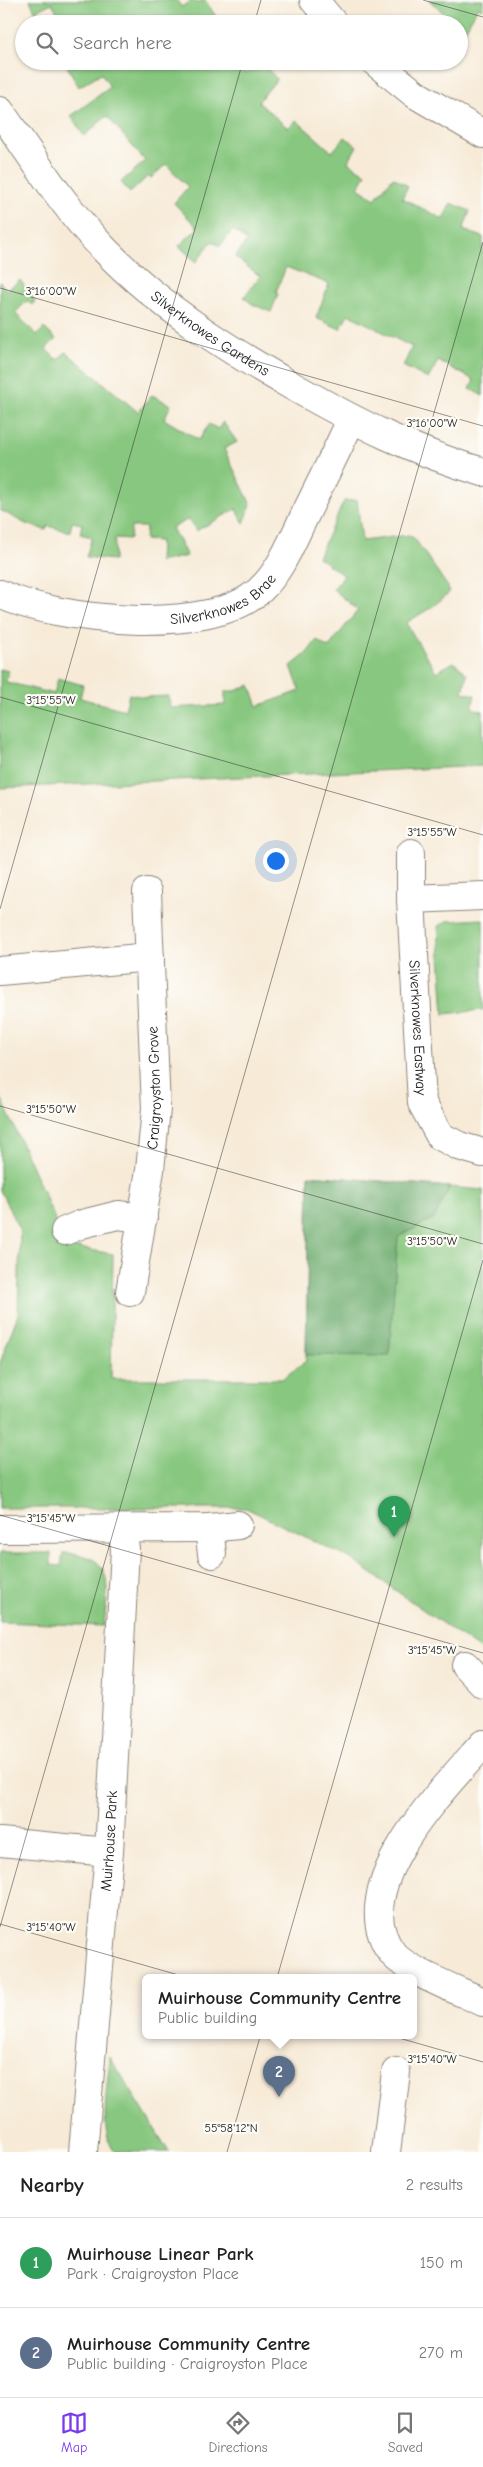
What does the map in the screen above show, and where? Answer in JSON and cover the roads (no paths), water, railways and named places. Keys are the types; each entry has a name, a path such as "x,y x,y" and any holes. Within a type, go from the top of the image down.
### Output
{"street":[{"path":"314,0 326,15"},
{"path":"385,70 415,94 483,134"},
{"name":"Silverknowes Gardens","path":"0,111 64,200 105,250 152,292 227,349 352,420 457,465 483,472"},
{"name":"Silverknowes Brae","path":"0,594 42,608 82,616 134,620 188,618 212,614 242,604 261,590 282,560 352,420"},
{"name":"Silverknowes Eastway","path":"411,853 411,899 422,1103 440,1136 459,1146 483,1153"},
{"name":"Craigroyston Grove","path":"130,1292 156,1110 147,892"},
{"path":"411,899 483,896"},
{"path":"0,971 150,957"},
{"path":"65,1232 82,1224 118,1215 142,1218"},
{"path":"0,1529 122,1529 210,1541 238,1525"},
{"name":"Muirhouse Park","path":"84,2152 109,1852 125,1549 122,1529"},
{"path":"483,1744 440,1792 388,1870 381,1890 378,1912 383,1935 394,1955 413,1968 483,2002"},
{"path":"0,1842 109,1852"},
{"path":"386,2152 396,2072"}],"place":[{"name":"Muirhouse Linear Park","path":"394,1537"},
{"name":"Muirhouse Community Centre","path":"279,2097"}]}
